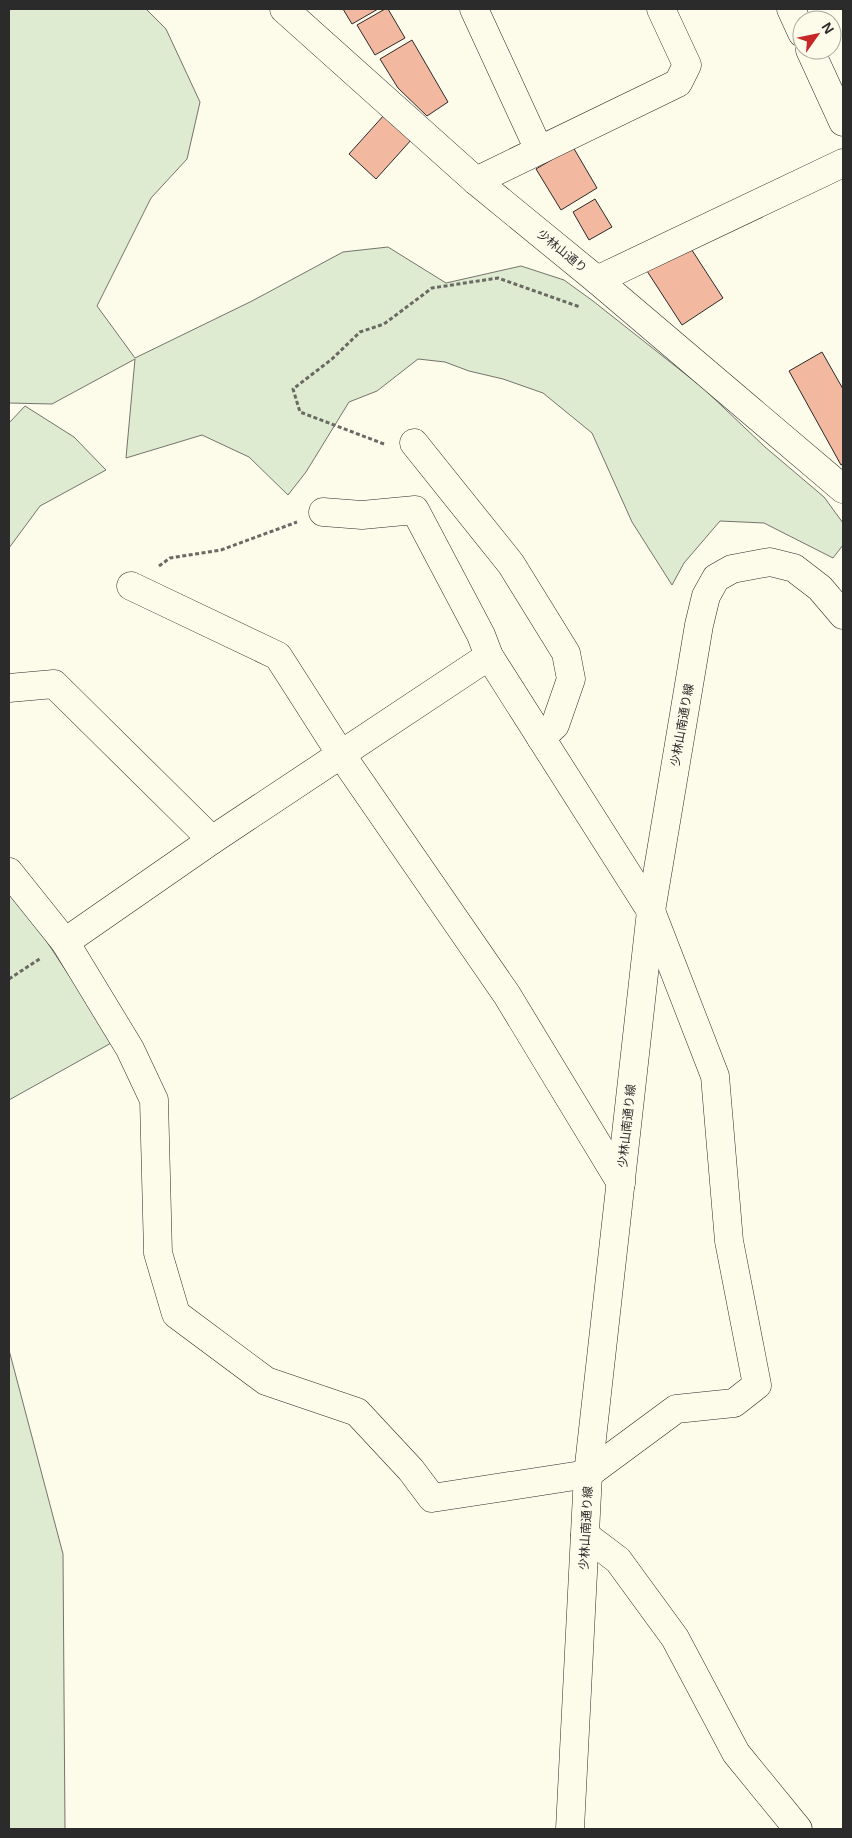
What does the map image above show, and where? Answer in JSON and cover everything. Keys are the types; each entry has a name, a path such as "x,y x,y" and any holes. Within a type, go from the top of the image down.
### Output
{"street":[{"name":"少林山通り","path":"284,9 476,181 597,280 843,489"},
{"path":"474,9 539,150"},
{"path":"476,181 678,83 687,65 661,9"},
{"path":"815,60 843,122"},
{"path":"597,280 843,163"},
{"path":"402,445 511,564 566,653 571,680 555,725 541,738"},
{"path":"9,872 65,942 130,1049 154,1100 158,1253 176,1314 266,1381 357,1412 411,1470 432,1498 588,1474 676,1409 734,1403 757,1385 729,1241 715,1076 651,911 489,656 481,635 416,510 362,515 323,512"},
{"name":"少林山南通り線","path":"570,1829 588,1474 651,911 699,625 706,596 716,578 732,569 770,562 794,568 820,588 843,615"},
{"path":"131,586 278,656 340,754 507,995 621,1183"},
{"path":"65,942 212,840 489,656"},
{"path":"9,688 54,684 212,840"},
{"path":"585,1535 618,1560 675,1638 736,1753 798,1829"}],"path":[{"path":"402,445 300,412 293,389 332,359 360,332 384,324 432,288 498,278 589,310 629,307"},
{"path":"131,586 170,558 221,550 323,512"},
{"path":"9,979 65,942"}],"green space":[{"path":"9,9 146,9 166,29 200,102 187,159 151,198 97,306 135,358 252,301 343,252 388,247 446,283 521,266 564,280 703,388 765,447 824,497 843,523 843,545 833,558 764,523 720,521 684,563 672,585 632,522 592,433 543,393 445,362 418,359 377,391 349,402 306,472 288,495 249,457 202,435 126,458 135,359 52,404 9,403"},
{"path":"25,406 74,437 106,470 40,506 9,548 9,423"},
{"path":"9,892 45,939 113,1042 9,1100"},
{"path":"9,1350 63,1554 65,1829 9,1829"}],"building":[{"path":"343,9 378,9 352,24"},
{"path":"388,9 405,38 375,55 357,25"},
{"path":"412,40 448,102 427,116 398,88 380,59"},
{"path":"385,114 412,139 376,179 349,154"},
{"path":"573,147 597,188 561,210 536,169"},
{"path":"595,199 612,227 589,240 573,212"},
{"path":"688,244 723,298 682,325 647,271"},
{"path":"822,352 843,389 843,464 841,465 789,371"}]}
